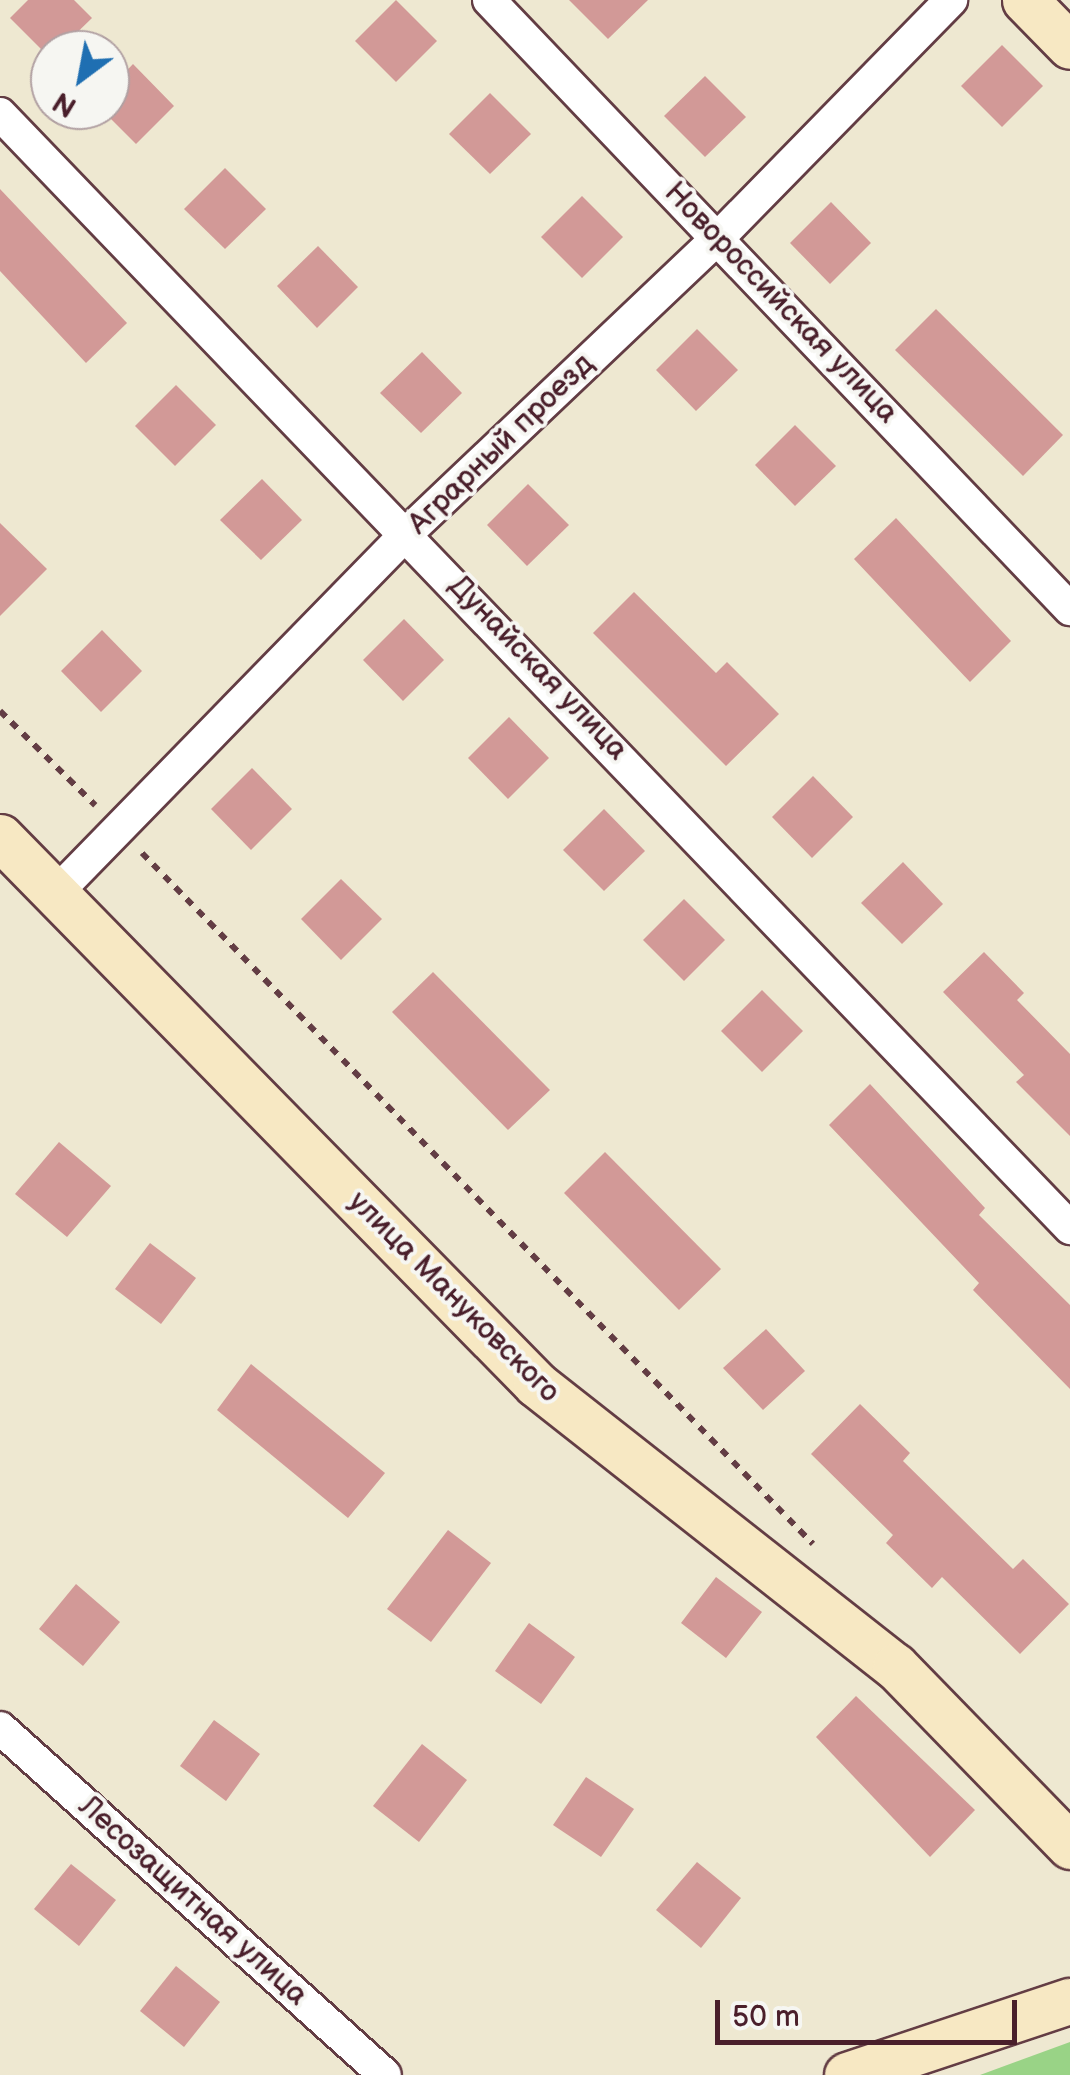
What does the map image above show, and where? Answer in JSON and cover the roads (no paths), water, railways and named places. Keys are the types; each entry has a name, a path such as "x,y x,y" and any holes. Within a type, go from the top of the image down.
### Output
{"street":[{"name":"Новороссийская улица","path":"489,0 720,237 1070,609"},
{"name":"Аграрный проезд","path":"56,893 408,532 720,237 951,0"},
{"path":"1025,0 1070,46"},
{"name":"Дунайская улица","path":"0,114 408,532 1070,1228"},
{"name":"улица Мануковского","path":"0,837 536,1384 895,1666 1070,1846"},
{"name":"Лесозащитная улица","path":"0,1728 385,2075"},
{"path":"847,2075 1070,2001"}]}
